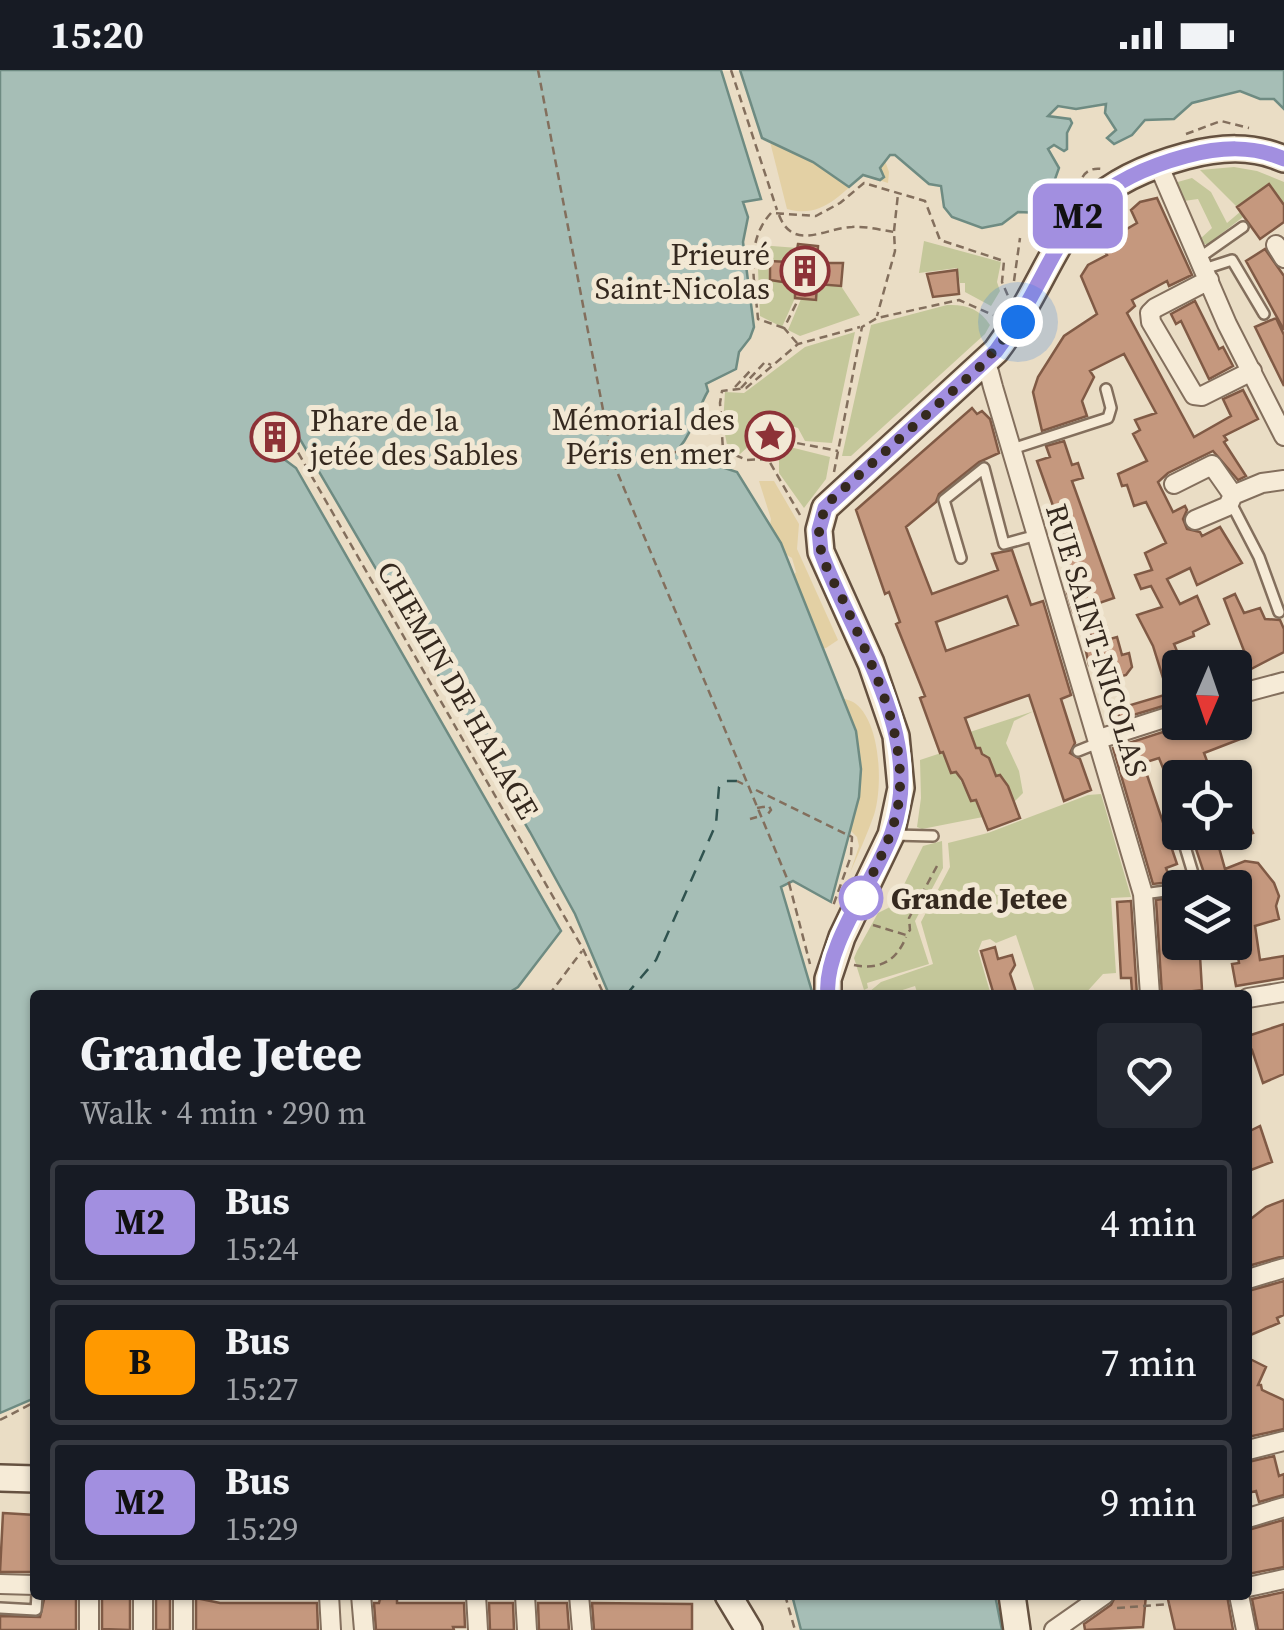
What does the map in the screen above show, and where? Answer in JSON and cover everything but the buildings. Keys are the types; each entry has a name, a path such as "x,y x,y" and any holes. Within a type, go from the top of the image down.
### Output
{"street":[{"path":"828,990 842,937 892,835 900,788 896,736 871,663 810,523 982,365 1018,322 1063,235 1090,202 1111,186 1158,164 1195,153 1234,148 1284,159"},
{"path":"1158,164 1284,436"},
{"path":"1204,269 1155,308 1150,314 1151,322 1194,395 1202,396 1252,370"},
{"name":"RUE SAINT-NICOLAS","path":"982,365 988,372 1143,894 1150,990"},
{"path":"1174,484 1212,465 1232,499"},
{"path":"1195,520 1262,483 1284,480"},
{"path":"1252,690 1284,682"},
{"path":"1100,740 1162,719"},
{"path":"1252,997 1284,992"},
{"path":"1252,1278 1284,1268"},
{"path":"1252,1449 1284,1441"},
{"path":"0,1478 30,1479"},
{"path":"1252,1517 1284,1507"},
{"path":"1252,1587 1284,1579"},
{"path":"0,1584 30,1585"},
{"path":"88,1600 89,1630"},
{"path":"143,1600 143,1630"},
{"path":"183,1600 184,1630"},
{"path":"330,1600 331,1630"},
{"path":"361,1600 364,1630"},
{"path":"476,1600 478,1630"},
{"path":"526,1600 527,1630"},
{"path":"579,1600 582,1630"},
{"path":"731,1600 749,1630"},
{"path":"1013,1600 1017,1630"},
{"path":"1240,1600 1246,1630"},
{"path":"1054,1630 1075,1624 1108,1601"}],"lane":[{"path":"1204,269 1244,227"},
{"path":"1204,269 1232,260 1264,314"},
{"path":"1011,450 1108,418 1111,408 1106,389"},
{"path":"960,558 944,500 984,468 1004,544 1037,536"},
{"path":"1232,499 1280,612"},
{"path":"1078,751 1100,740"},
{"path":"892,835 932,836"},
{"path":"1143,894 1173,890 1194,880 1186,850"},
{"path":"0,1608 36,1610 37,1600"}],"path":[{"path":"538,70 613,462 789,883 811,968"},
{"path":"731,70 777,210"},
{"path":"798,344 784,328 758,318 752,249 761,224 771,213 816,216 840,203 864,182 925,201 940,240 1004,261 1002,282 1010,302"},
{"path":"877,318 894,251 898,193"},
{"path":"779,216 787,230 804,238 852,226 894,232"},
{"path":"1016,293 1013,278 1020,238"},
{"path":"784,328 798,300"},
{"path":"723,450 722,391 746,388 798,344 862,327 877,318 960,300 999,318"},
{"path":"833,476 862,327"},
{"path":"734,389 751,370"},
{"name":"CHEMIN DE HALAGE","path":"263,426 276,422 284,428 583,950 602,990"},
{"path":"613,462 682,450 723,450 747,460 768,458 781,440 838,451"},
{"path":"768,458 810,523"},
{"path":"737,781 743,784"},
{"path":"756,790 852,838 851,856 834,904"},
{"path":"757,808 769,806 771,812 767,816"},
{"path":"750,819 757,817"},
{"path":"854,965 880,965 902,946 910,930 909,918 937,866"},
{"path":"870,923 906,935"},
{"path":"552,990 583,950"},
{"path":"0,1420 30,1405"},
{"path":"787,1600 795,1630"},
{"path":"1108,1601 1118,1609 1170,1604"}],"green space":[{"path":"1234,167 1284,182 1284,205 1269,184 1237,207 1200,170"},
{"path":"1192,178 1211,192 1227,223 1240,212 1243,217 1208,244 1202,244 1200,239 1212,228 1198,199 1184,201 1174,183"},
{"path":"924,241 1001,262 997,282 1000,291 991,306 965,292 957,268 919,273"},
{"path":"757,245 798,248 791,262 768,261 769,281 795,282 795,298 782,327 760,316"},
{"path":"816,284 841,286 860,315 800,336 788,330 801,299 816,299"},
{"path":"947,305 977,311 990,325 985,334 851,456 842,456 871,325"},
{"path":"855,332 832,443 805,441 798,428 780,426 766,432 740,454 728,450 723,424 725,392 744,393 805,347"},
{"path":"790,447 830,457 826,479 804,508 779,473 779,457"},
{"path":"1034,711 1014,721 1006,743 1019,771 1023,793 1014,802 970,732"},
{"path":"944,752 950,773 956,772 983,817 922,829 917,827 920,760"},
{"path":"1101,794 1131,897 1111,898 1116,973 1103,974 1089,990 1034,990 1016,935 996,943 990,939 982,941 978,951 990,990 916,990 915,986 871,990 881,982 933,964 921,922 950,867 948,843 988,833 1088,795"},
{"path":"942,841 943,868 915,921 929,964 867,983 864,990 854,958 857,951 878,913 894,905 923,846"}],"sand":[{"path":"765,122 878,141 889,172 888,183 863,175 820,208 787,209"},
{"path":"759,481 774,481 799,524 797,549 838,640 817,649 819,635 806,637 834,696 849,700 864,713 878,756 874,815 850,873 859,846 850,830 831,902 815,894 776,602 796,572 792,558 772,546 771,519"}],"water":[{"path":"0,70 721,70 761,199 743,202 748,217 743,242 754,327 739,352 736,369 706,384 708,391 679,448 682,461 700,460 737,472 781,543 856,731 861,769 859,797 831,902 793,881 781,887 812,990 607,990 575,914 530,832 290,422 278,413 263,416 256,426 257,439 296,468 561,931 513,990 30,990 30,1400 0,1413"},
{"path":"740,70 1284,70 1284,109 1274,99 1260,99 1240,91 1192,103 1174,119 1145,120 1132,135 1114,144 1107,138 1116,130 1105,113 1106,104 1076,109 1058,106 1048,116 1070,119 1072,123 1067,133 1067,149 1054,145 1048,149 1059,168 1044,210 1018,212 1002,224 982,228 952,217 944,207 941,186 929,184 895,155 890,155 880,168 884,177 880,180 863,175 849,187 813,162 762,138"},
{"path":"793,1600 996,1600 1002,1630 801,1630"}],"ferry route":[{"path":"630,990 656,960 716,824 719,787 726,781 737,781"}],"bus line":[{"name":"M2","path":"827,990 842,937 892,835 900,788 900,758 871,663 821,552 819,530 825,508 996,351 1018,322 1063,235 1090,202 1111,186 1158,164 1195,153 1250,148 1284,159"}],"place":[{"name":"Prieuré Saint-Nicolas","path":"805,271"},
{"name":"Mémorial des Péris en mer","path":"770,436"},
{"name":"Phare de la jetée des Sables","path":"275,437"},
{"name":"Grande Jetee","path":"861,898"}],"route":[{"path":"861,898 859,901 892,835 900,788 900,758 871,663 821,552 822,514 830,501 982,365 1018,322"}]}
